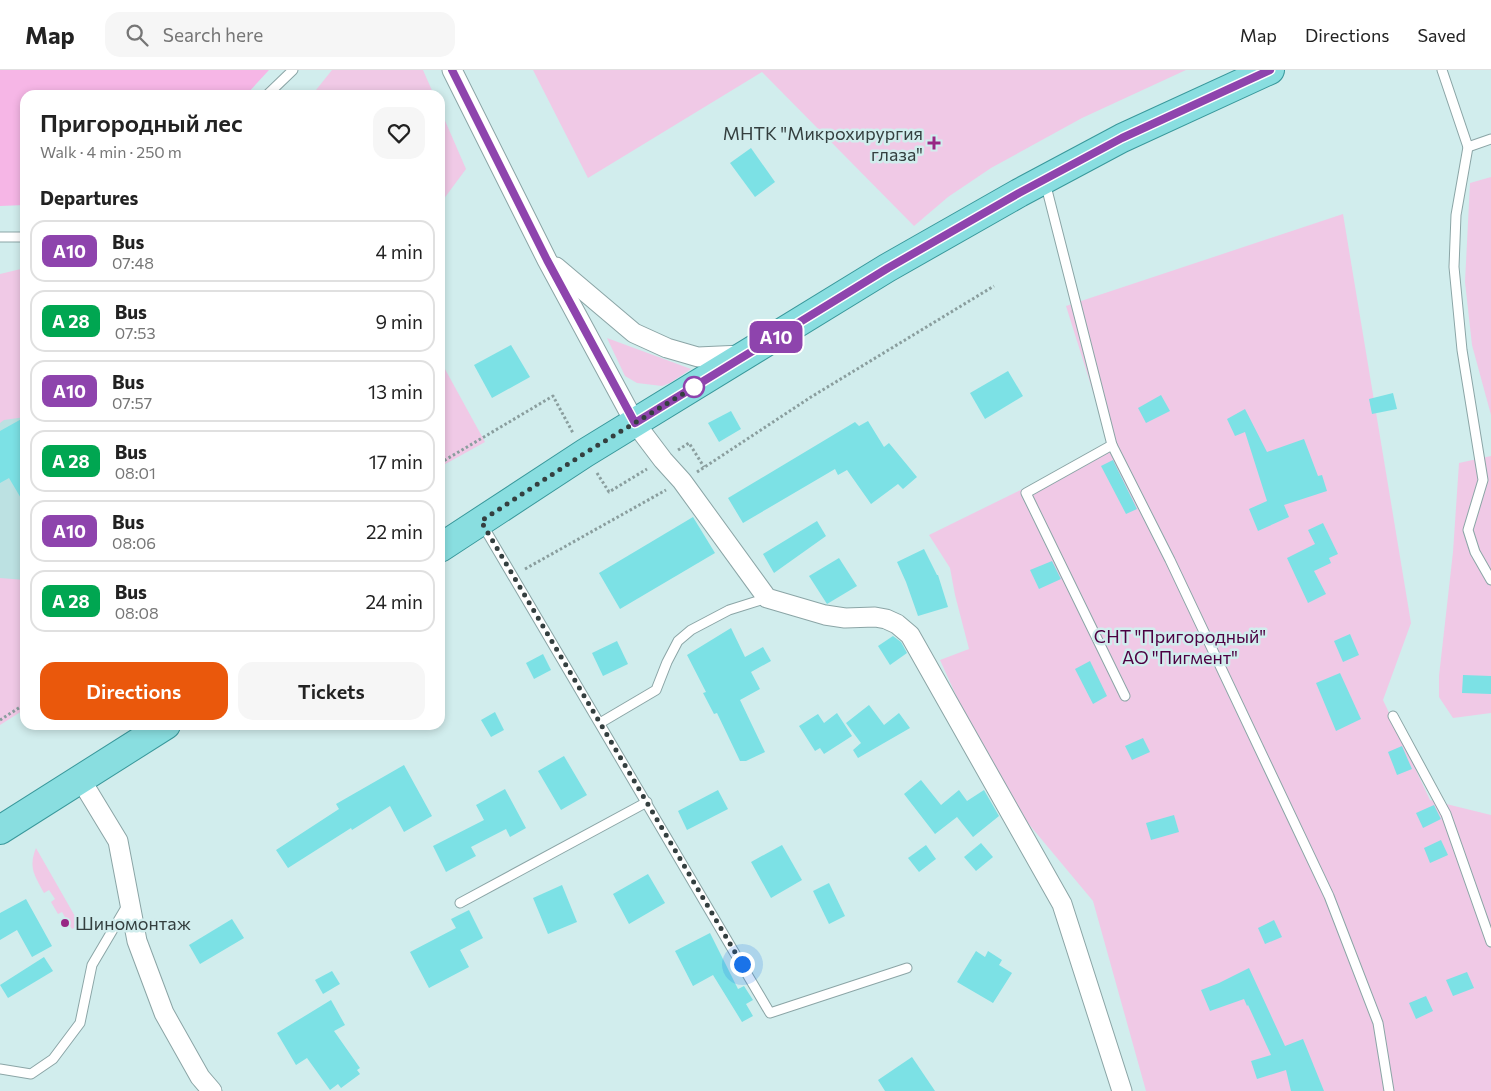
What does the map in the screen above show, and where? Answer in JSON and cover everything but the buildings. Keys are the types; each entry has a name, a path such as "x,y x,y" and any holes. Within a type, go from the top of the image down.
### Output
{"main road":[{"path":"445,545 585,453 888,268 1045,179 1122,138 1270,70"},
{"path":"0,830 158,730"}],"street":[{"path":"452,70 547,260 635,423 663,460 682,481 767,598 826,615 845,618 875,617 886,619 897,624 910,635 1062,904 1122,1091"},
{"path":"547,260 634,333 667,348 698,357 747,355"},
{"path":"80,780 118,841 137,941 164,1013 200,1077 212,1091"}],"lane":[{"path":"272,90 293,70"},
{"path":"1442,70 1468,147 1456,215 1454,268 1462,350 1487,477 1468,530 1475,552 1491,580"},
{"path":"1468,147 1491,139"},
{"path":"1045,179 1112,445 1170,560 1329,896 1378,1023 1389,1091"},
{"path":"0,237 20,237"},
{"path":"1112,445 1026,494 1125,696"},
{"path":"481,521 770,1013 907,968"},
{"path":"600,723 656,690 678,641 691,630 729,610 767,598"},
{"path":"1393,716 1446,814 1491,942"},
{"path":"460,903 646,802"},
{"path":"0,1069 31,1074 53,1059 80,1023 92,965 130,901"}],"path":[{"path":"514,575 682,481 811,397 994,286"},
{"path":"0,720 20,707"}],"shaded area":[{"path":"0,70 269,70 251,90 20,90 20,205 0,206"},
{"path":"20,363 20,664 0,675 0,374"}],"green space":[{"path":"332,70 423,70 432,90 316,90"},
{"name":"МНТК \"Микрохирургия глаза\"","path":"533,70 1186,70 1082,118 991,168 948,197 914,226 762,72 588,178"},
{"path":"445,121 466,169 445,197"},
{"path":"1491,177 1491,415 1472,345 1465,282 1470,183"},
{"name":"СНТ \"Пригородный\" АО \"Пигмент\"","path":"1343,214 1411,623 1383,700 1430,800 1491,815 1491,1091 1146,1091 1093,901 1017,810 980,748 940,660 969,649 950,568 929,535 1110,446 1066,306"},
{"path":"20,269 20,418 4,420 0,423 0,274"},
{"path":"607,338 691,369 662,386 637,383 625,376"},
{"path":"445,369 485,442 445,464"},
{"path":"1491,456 1491,713 1453,718 1439,697 1439,676 1453,552 1459,463"},
{"path":"0,578 20,580 20,712 0,725"},
{"path":"36,848 80,925 72,929 62,912 58,914 51,902 55,899 49,890 44,893 35,877 33,867"}],"bus line":[{"name":"А10","path":"452,70 547,260 635,423 888,268 1019,193 1122,138 1270,70"}],"place":[{"name":"МНТК \"Микрохирургия глаза\"","path":"934,143"},
{"name":"Шиномонтаж","path":"65,923"}],"route":[{"path":"694,387 696,386 585,453 481,521 742,964"}]}
